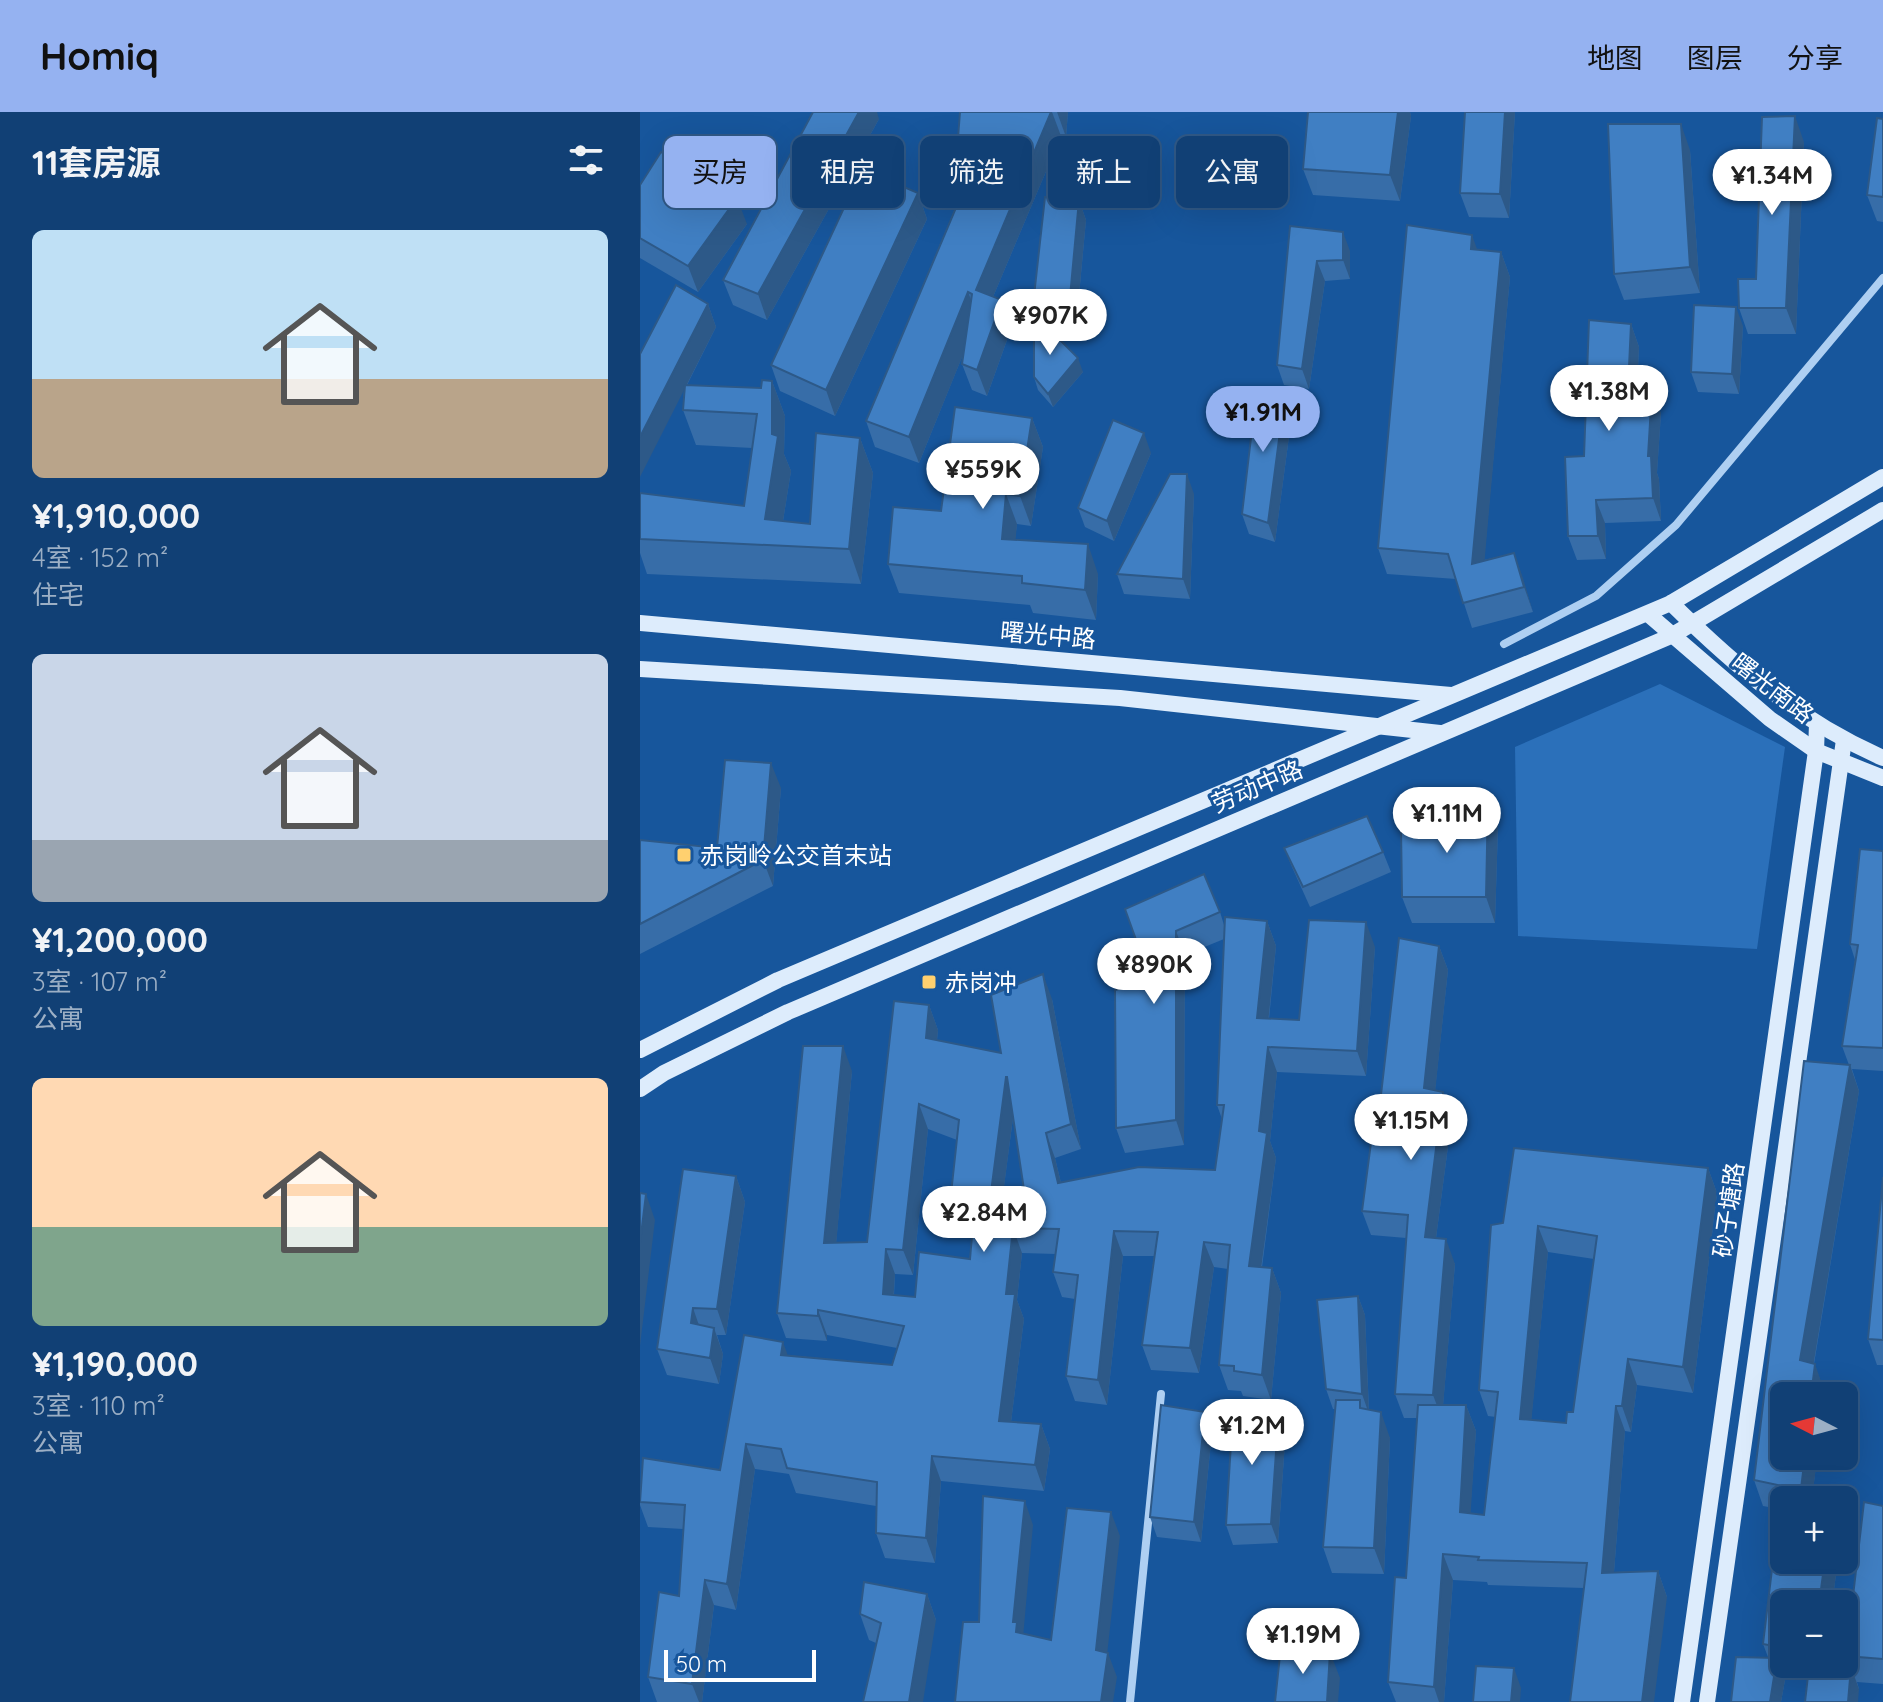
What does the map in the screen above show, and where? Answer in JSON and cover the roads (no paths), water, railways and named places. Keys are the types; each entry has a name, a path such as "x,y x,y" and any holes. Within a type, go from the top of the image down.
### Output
{"street":[{"path":"1504,644 1596,596 1676,525 1883,278"},
{"name":"劳动中路","path":"640,1050 778,980 1648,614 1883,477"},
{"name":"劳动中路","path":"640,1089 664,1073 788,1012 1671,636 1883,510"},
{"name":"曙光南路","path":"1671,603 1779,700 1844,740 1883,758"},
{"name":"曙光南路","path":"1648,614 1770,719 1816,751 1883,778"},
{"name":"曙光中路","path":"640,623 1452,695"},
{"path":"640,669 1120,698 1442,734"},
{"name":"砂子塘路","path":"1682,1702 1816,751 1817,724"},
{"name":"砂子塘路","path":"1707,1702 1844,740"},
{"path":"1130,1702 1161,1394"}],"place":[{"name":"赤岗岭公交首末站","path":"684,855"},
{"name":"赤岗冲","path":"929,982"}]}
